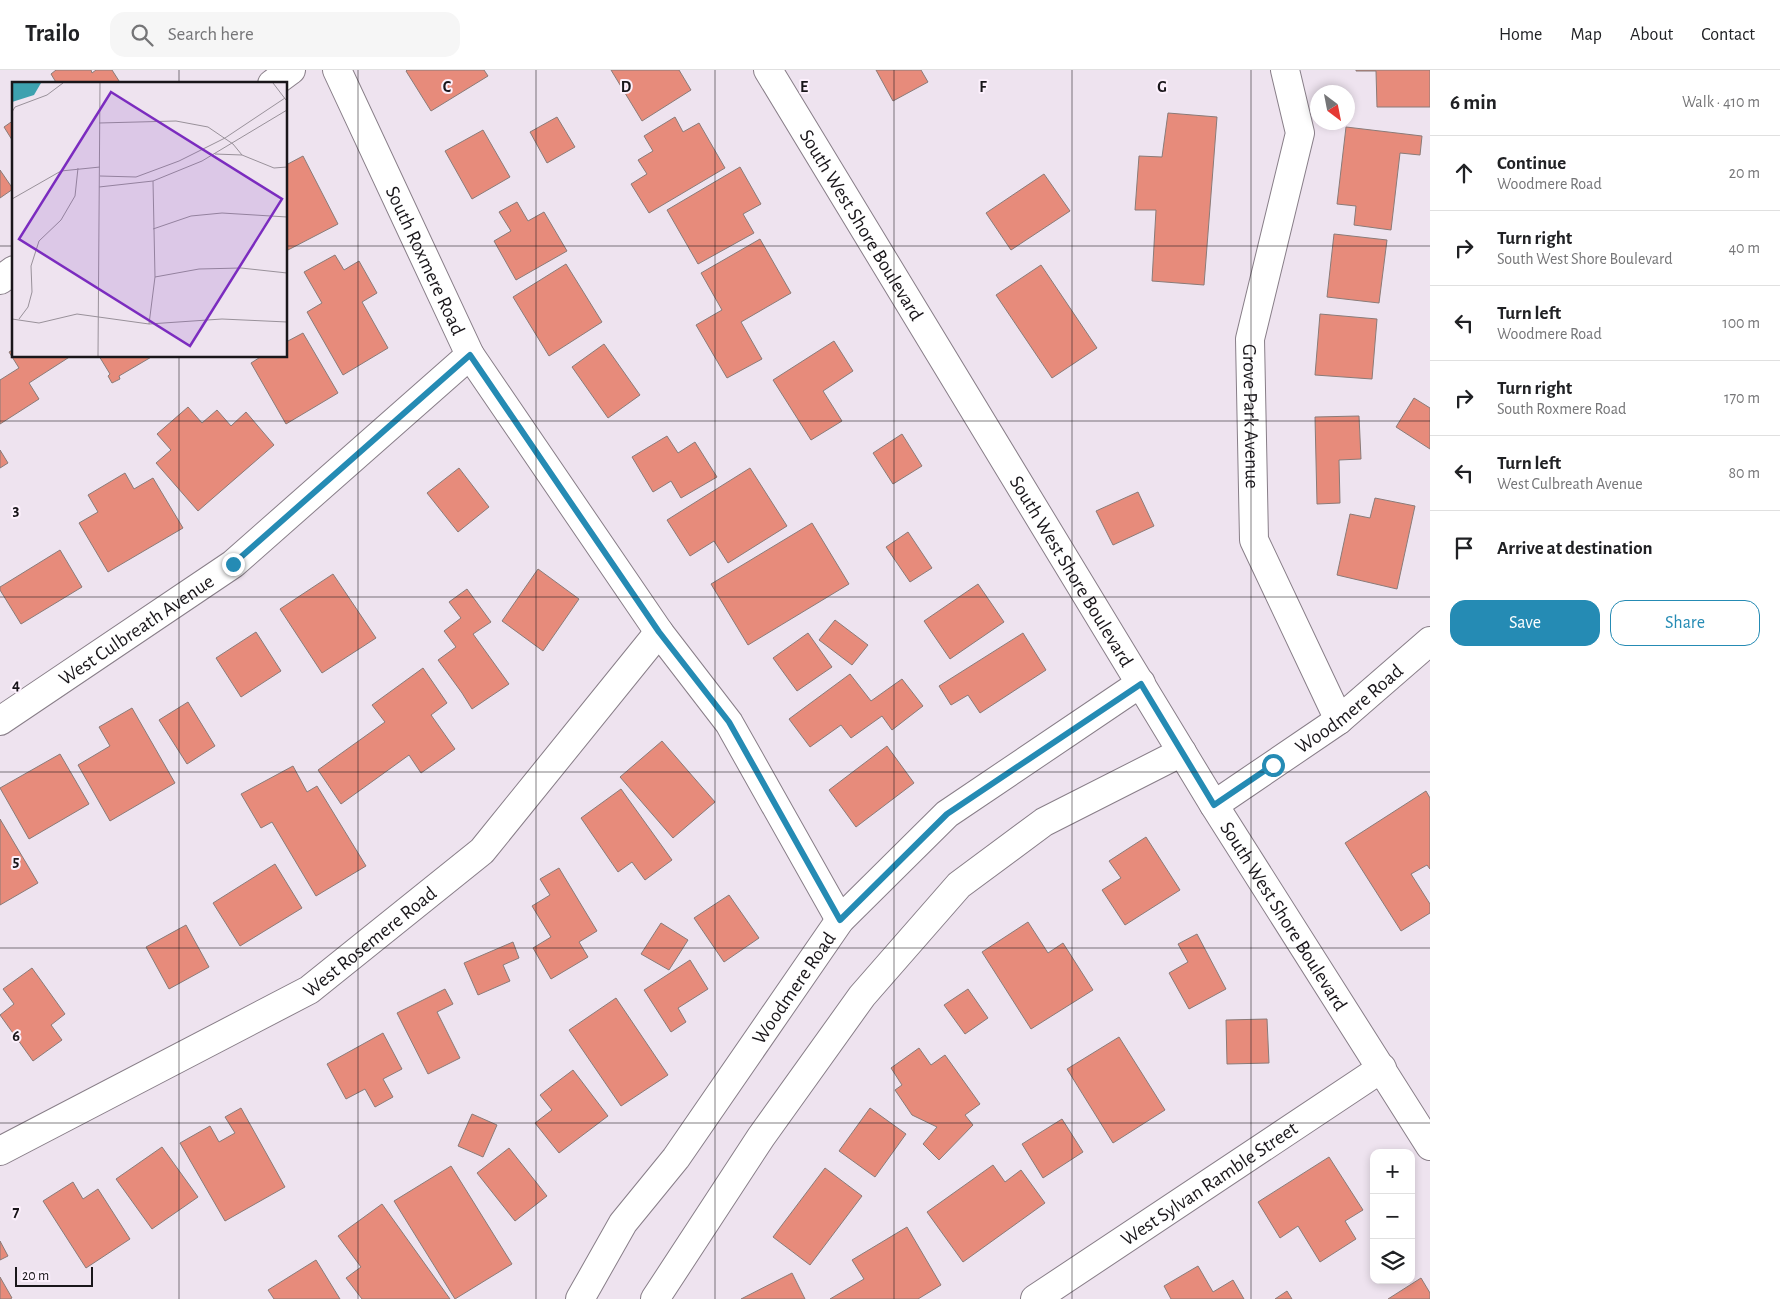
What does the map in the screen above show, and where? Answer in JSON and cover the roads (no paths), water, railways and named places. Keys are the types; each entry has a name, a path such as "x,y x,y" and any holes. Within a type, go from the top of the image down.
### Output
{"street":[{"path":"275,82 291,70"},
{"name":"South Roxmere Road","path":"337,70 470,355 659,632 729,722 840,920"},
{"name":"South West Shore Boulevard","path":"768,70 1214,805 1430,1146"},
{"name":"Grove Park Avenue","path":"1285,70 1300,133 1250,338 1254,540 1339,720"},
{"path":"0,280 12,271"},
{"name":"West Culbreath Avenue","path":"0,721 233,564 470,355"},
{"name":"West Rosemere Road","path":"0,1151 309,990 482,851 659,632"},
{"name":"Woodmere Road","path":"1214,805 1339,720 1430,641"},
{"name":"Woodmere Road","path":"580,1299 623,1223 676,1158 840,920 947,814 1141,684"},
{"path":"656,1299 761,1137 862,996 959,885 1044,822 1182,752"},
{"name":"West Sylvan Ramble Street","path":"1035,1299 1382,1068"}]}
